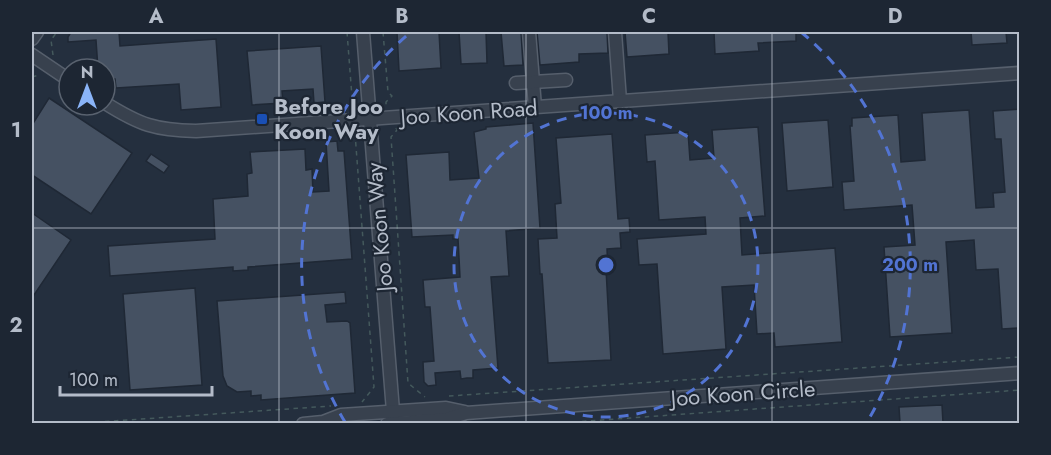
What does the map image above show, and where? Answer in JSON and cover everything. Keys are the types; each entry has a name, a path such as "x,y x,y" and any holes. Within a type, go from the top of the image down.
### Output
{"street":[{"path":"32,39 36,32"},
{"name":"Joo Koon Way","path":"363,32 394,419"},
{"path":"529,32 535,107"},
{"path":"615,32 620,101"},
{"path":"32,55 57,72"},
{"name":"Joo Koon Road","path":"117,110 144,124 167,130 196,131 1020,73"},
{"path":"516,83 566,80"},
{"name":"Joo Koon Circle","path":"303,423 326,423 341,415 447,420 466,413 1020,373"},
{"name":"Joo Koon Circle","path":"387,423 394,419"}],"path":[{"path":"347,32 374,387 359,405 370,404"},
{"path":"383,32 388,92 392,96 386,102 388,118 397,130 391,137 408,383 426,397 420,401"},
{"path":"449,396 1020,357"},
{"path":"546,423 1020,390"},
{"path":"69,423 337,406"}],"building":[{"path":"71,32 119,32 120,46 216,39 221,107 181,110 179,84 117,88 117,57 97,57 96,40 68,42"},
{"path":"397,32 439,32 441,68 399,71"},
{"path":"459,32 486,32 487,63 461,64"},
{"path":"501,32 521,32 523,65 504,66"},
{"path":"537,32 607,32 608,53 579,54 579,62 540,65"},
{"path":"625,32 668,32 669,54 627,57"},
{"path":"714,32 796,32 796,41 758,43 759,51 715,54"},
{"path":"971,32 1006,32 1007,43 972,45"},
{"path":"321,46 325,102 314,103 313,89 282,91 283,103 252,105 247,51"},
{"path":"49,98 57,103 57,117 78,117 132,153 91,214 32,175 32,125"},
{"path":"1020,109 1020,328 1002,329 998,269 976,270 974,240 946,242 952,333 890,337 884,247 915,245 912,205 844,210 842,182 854,181 850,126 852,126 852,118 898,115 901,162 925,160 922,113 969,110 976,208 994,207 993,193 1005,192 1001,139 995,139 993,111"},
{"path":"828,120 833,187 787,191 782,123"},
{"path":"533,123 540,228 506,231 509,276 491,277 498,368 473,370 473,378 461,379 460,371 435,373 436,385 428,386 424,382 423,362 434,361 430,307 425,307 423,280 460,277 458,239 453,239 453,235 412,237 406,155 449,152 450,180 479,178 474,132 486,129 486,127"},
{"path":"758,127 765,216 740,218 742,255 835,248 842,342 775,347 774,333 757,334 754,285 722,287 726,349 663,354 657,264 639,265 637,239 706,234 705,217 659,220 655,161 647,162 645,135 688,132 690,160 714,158 712,130"},
{"path":"612,134 618,219 629,218 630,232 620,233 621,248 607,249 611,360 548,363 538,239 557,238 555,204 561,203 556,138"},
{"path":"337,141 338,151 344,151 352,259 248,267 248,270 233,271 233,267 110,276 108,246 215,239 213,199 248,196 247,174 252,173 250,152 305,149 306,170 312,169 313,192 329,191 326,142"},
{"path":"151,154 169,166 164,173 146,161"},
{"path":"32,213 71,240 32,298"},
{"path":"195,288 202,385 130,390 123,294"},
{"path":"345,292 346,303 325,305 327,322 347,321 350,323 355,393 261,400 261,395 251,396 251,391 237,392 227,386 223,376 217,301"},
{"path":"942,405 943,423 900,423 899,407"}],"place":[{"name":"Before Joo Koon Way","path":"262,119"}]}
